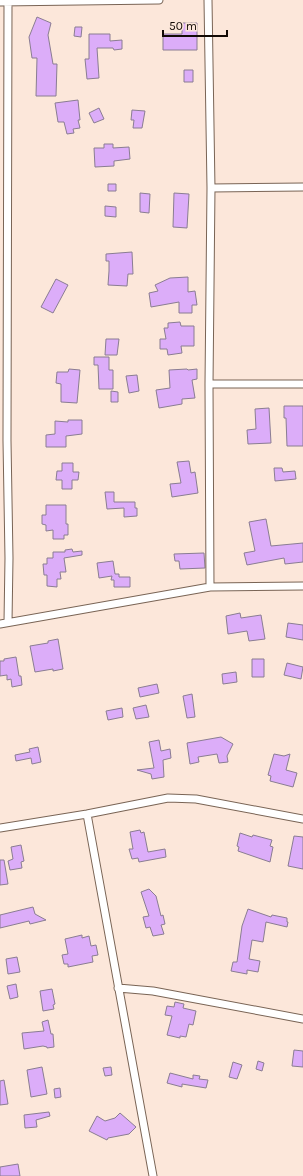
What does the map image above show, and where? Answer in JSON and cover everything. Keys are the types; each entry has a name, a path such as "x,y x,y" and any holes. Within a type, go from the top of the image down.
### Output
{"street":[{"path":"0,2 159,0"},
{"path":"208,0 211,188 209,384 210,587"},
{"path":"8,2 3,441 10,558 4,623 210,587 303,586"},
{"path":"211,188 303,187"},
{"path":"209,384 303,384"},
{"path":"0,828 87,814 168,798 196,799 303,819"},
{"path":"87,814 152,1176"},
{"path":"118,988 153,991 303,1019"}],"building":[{"path":"37,17 51,23 48,35 53,64 57,64 56,96 36,96 37,58 32,58 29,37"},
{"path":"182,23 197,23 197,50 163,50 163,34 182,34"},
{"path":"75,27 82,27 81,37 74,36"},
{"path":"89,34 110,34 110,41 122,40 122,49 114,50 113,48 97,48 99,78 87,79 85,59 89,59"},
{"path":"184,70 193,70 193,82 184,82"},
{"path":"78,100 80,120 78,120 80,128 73,129 74,133 67,134 64,122 58,122 55,103"},
{"path":"99,108 104,119 94,123 89,113"},
{"path":"132,110 145,111 142,128 133,128 134,120 131,120"},
{"path":"104,144 113,144 113,148 129,147 130,159 114,161 114,166 95,167 94,148 104,148"},
{"path":"108,184 116,184 116,191 108,191"},
{"path":"140,193 150,194 149,213 140,212"},
{"path":"174,193 189,194 187,228 173,227"},
{"path":"105,206 116,207 116,217 105,216"},
{"path":"132,252 133,274 128,274 127,286 108,285 109,261 106,261 106,254"},
{"path":"188,277 188,292 195,291 197,305 192,305 192,313 179,313 179,302 151,307 149,293 158,291 155,285 170,278"},
{"path":"56,279 68,285 53,313 41,307"},
{"path":"180,322 181,326 194,326 194,346 181,346 182,353 168,355 167,349 160,349 160,339 166,339 164,328 168,328 168,323"},
{"path":"106,339 119,339 117,355 105,355"},
{"path":"94,357 109,357 109,370 113,370 113,389 99,389 98,365 94,365"},
{"path":"69,369 80,370 77,403 61,402 61,384 56,383 57,372 68,372"},
{"path":"197,369 197,379 192,380 195,398 182,399 182,404 159,408 156,390 170,388 169,370"},
{"path":"137,375 139,391 129,393 126,376"},
{"path":"111,391 118,392 118,402 111,402"},
{"path":"284,406 303,406 303,446 287,446"},
{"path":"269,408 271,443 248,444 247,430 256,429 255,409"},
{"path":"68,420 82,420 82,434 66,436 66,447 46,447 46,435 55,434 55,421 68,422"},
{"path":"189,461 191,473 195,472 198,493 172,497 170,484 181,483 177,462"},
{"path":"62,463 73,463 73,472 79,472 78,480 72,480 72,489 62,489 62,480 56,480 57,471 62,471"},
{"path":"274,468 282,468 283,472 295,471 296,479 275,481"},
{"path":"105,492 114,492 114,502 135,502 137,516 124,517 124,508 107,509"},
{"path":"46,505 66,505 66,524 68,524 68,535 64,535 64,539 53,539 53,530 46,531 46,525 42,524 42,515 46,515"},
{"path":"266,519 271,546 303,543 303,562 285,564 284,558 247,565 244,553 255,551 249,522"},
{"path":"72,549 73,552 82,551 82,555 64,558 66,572 60,572 61,579 57,579 57,587 47,586 47,575 44,575 43,564 47,564 47,558 53,558 53,552 65,552 65,550"},
{"path":"204,553 205,568 180,569 179,561 175,561 174,554"},
{"path":"113,561 115,574 119,574 119,577 130,577 130,587 114,587 114,580 111,580 112,576 99,578 97,563"},
{"path":"240,613 241,618 261,615 265,639 249,641 247,631 228,634 226,616"},
{"path":"288,623 303,625 303,640 286,637"},
{"path":"58,639 63,669 35,672 30,646 48,643 48,641"},
{"path":"16,657 22,685 12,687 11,679 7,680 7,675 0,676 0,661"},
{"path":"252,659 264,659 264,677 252,677"},
{"path":"287,663 303,667 301,679 284,675"},
{"path":"236,672 237,682 223,684 222,674"},
{"path":"157,684 159,693 140,697 138,688"},
{"path":"192,694 195,717 187,718 183,696"},
{"path":"146,705 149,717 136,719 133,708"},
{"path":"122,708 123,717 108,720 106,711"},
{"path":"221,737 233,744 227,756 228,762 219,763 217,754 198,757 199,762 190,764 187,743"},
{"path":"159,740 161,751 170,749 171,758 163,760 164,777 152,779 151,774 137,770 154,768 149,742"},
{"path":"38,747 41,762 32,764 31,758 16,761 15,755 30,752 29,749"},
{"path":"274,754 284,756 290,754 286,770 297,773 293,787 270,781 271,776 268,775"},
{"path":"140,830 141,833 144,832 148,852 165,849 166,857 139,862 138,858 132,859 129,849 133,849 130,832"},
{"path":"240,833 252,837 253,835 272,840 270,846 273,847 270,862 238,851 239,847 237,846"},
{"path":"294,836 303,837 303,869 288,866"},
{"path":"21,845 24,861 21,862 22,868 10,870 8,861 13,859 11,847"},
{"path":"0,860 4,860 8,884 0,885"},
{"path":"149,889 156,896 161,916 163,915 165,924 161,925 164,934 153,936 150,927 146,928 143,917 149,916 141,892"},
{"path":"33,907 35,914 46,920 30,924 29,921 0,928 0,915"},
{"path":"248,909 271,917 272,915 287,918 288,922 287,927 266,922 263,942 252,940 249,959 260,961 258,972 247,970 247,974 231,971 233,962 237,962 242,926"},
{"path":"82,935 82,938 89,936 91,946 96,945 98,955 92,956 93,962 68,967 68,964 64,964 62,955 68,954 65,939"},
{"path":"17,957 20,972 8,974 6,959"},
{"path":"16,984 18,997 10,999 7,986"},
{"path":"52,989 55,1004 53,1005 54,1009 43,1011 40,991"},
{"path":"175,1002 184,1004 183,1008 196,1011 193,1025 189,1024 186,1037 180,1036 180,1038 167,1035 172,1016 165,1015 167,1006 174,1007"},
{"path":"48,1020 51,1034 53,1034 54,1047 47,1048 43,1046 24,1049 22,1033 44,1031 42,1022"},
{"path":"294,1050 303,1051 303,1067 292,1066"},
{"path":"258,1061 264,1063 262,1071 256,1069"},
{"path":"233,1062 242,1065 237,1079 229,1077"},
{"path":"42,1067 47,1094 31,1097 27,1070"},
{"path":"111,1067 112,1075 105,1076 103,1068"},
{"path":"170,1073 193,1079 193,1075 200,1076 199,1079 208,1080 206,1088 182,1084 182,1087 167,1083"},
{"path":"4,1080 8,1104 0,1105 0,1081"},
{"path":"60,1088 61,1097 55,1098 54,1089"},
{"path":"49,1112 50,1116 36,1120 37,1127 25,1128 24,1115"},
{"path":"120,1113 136,1127 129,1134 108,1138 107,1140 89,1131 97,1116 105,1121 115,1118"},
{"path":"18,1164 20,1176 0,1176 0,1167"}]}
